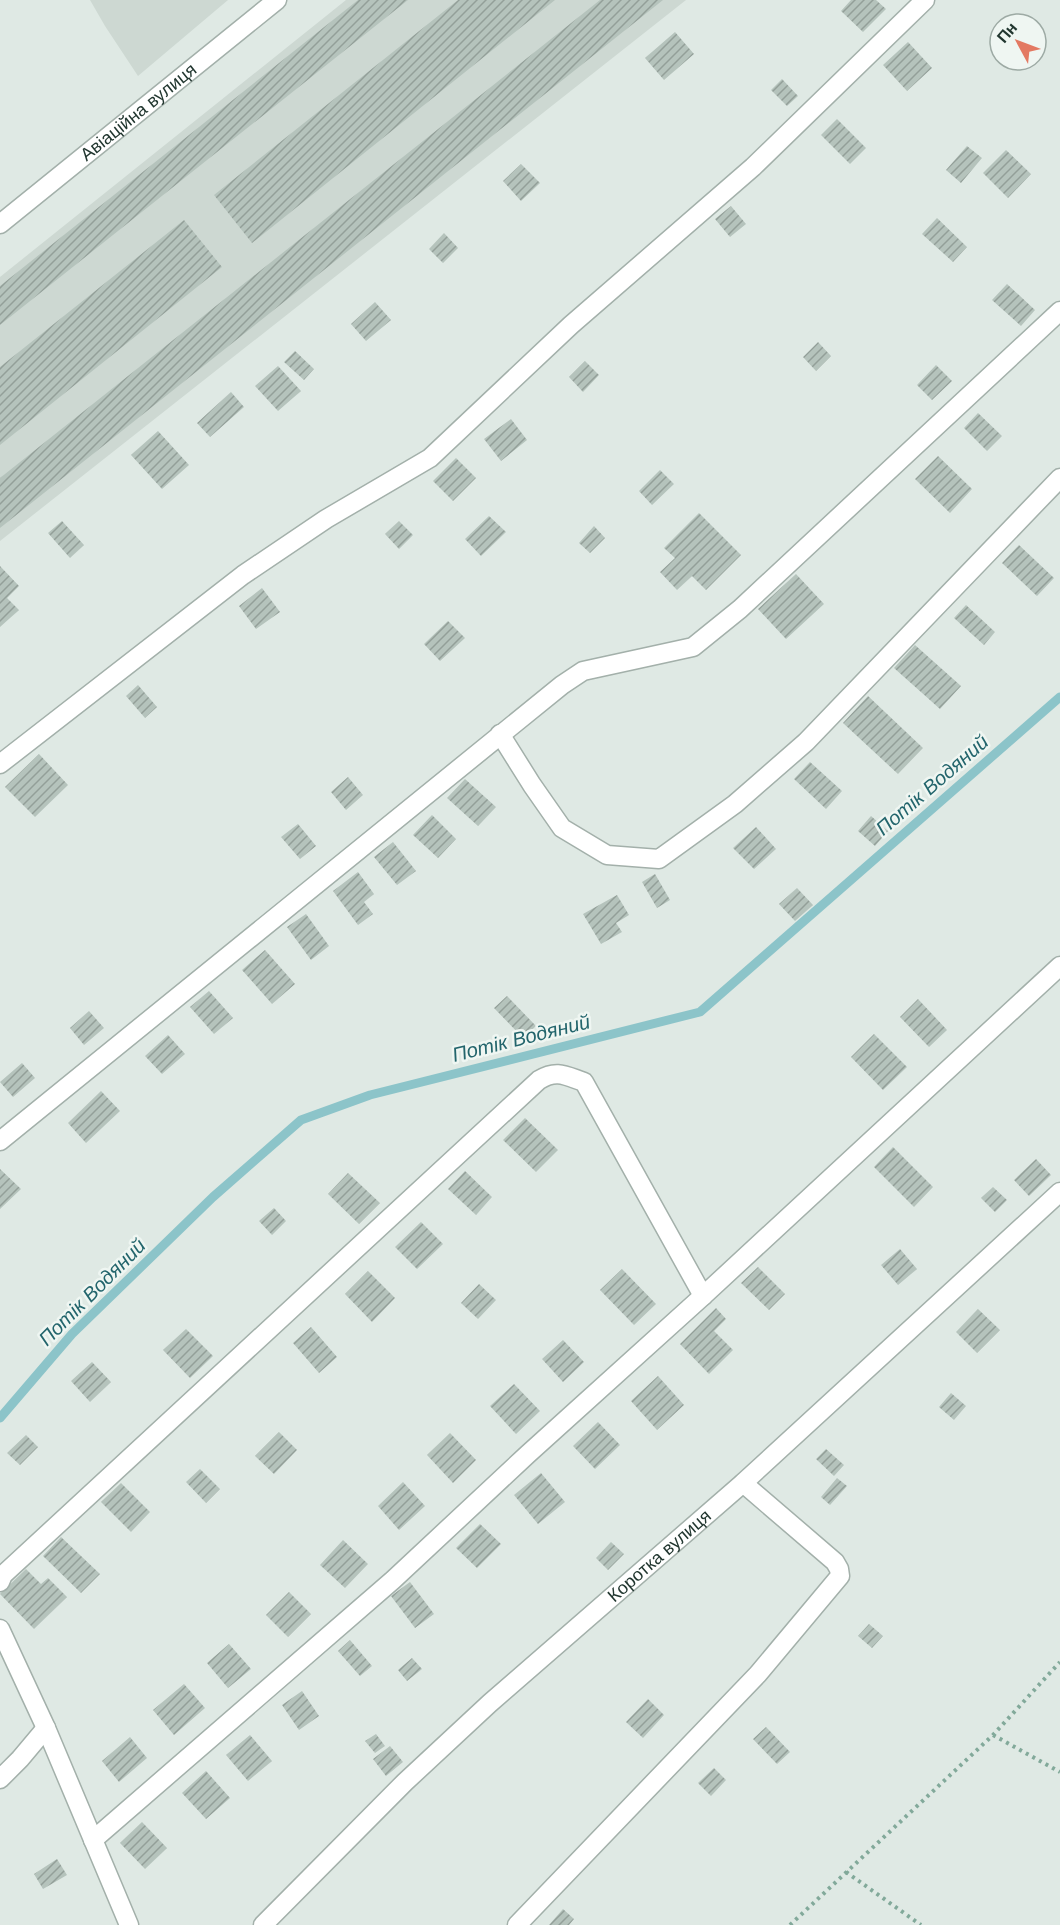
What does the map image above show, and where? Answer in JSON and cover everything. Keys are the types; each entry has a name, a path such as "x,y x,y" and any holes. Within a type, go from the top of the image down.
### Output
{"street":[{"name":"Авіаційна вулиця","path":"0,224 277,0"},
{"path":"0,764 243,575 326,519 430,458 571,325 753,167 925,0"},
{"path":"0,1141 562,685 583,671 693,647 749,601 1060,311"},
{"path":"500,734 531,785 562,828 607,855 659,860 735,804 806,741 1060,478"},
{"path":"93,1840 393,1580 1060,966"},
{"path":"0,1582 3,1575 539,1080 549,1074 560,1073 584,1082 703,1296"},
{"name":"Коротка вулиця","path":"263,1925 405,1782 482,1711 743,1483 1060,1192"},
{"path":"517,1925 758,1674 840,1576 835,1562 743,1483"},
{"path":"0,1629 46,1728 129,1925"},
{"path":"0,1779 46,1728"}],"path":[{"path":"790,1925 993,1735 1060,1662"},
{"path":"1054,1670 1060,1673"},
{"path":"993,1735 1060,1772"},
{"path":"846,1872 921,1925"}],"shaded area":[{"path":"90,0 228,0 138,76"},
{"path":"346,0 686,0 0,541 0,277"}],"building":[{"path":"358,0 408,0 0,325 0,286"},
{"path":"458,0 555,0 252,243 214,195"},
{"path":"600,0 663,0 0,528 0,478"},
{"path":"851,0 876,0 886,9 863,32 841,11"},
{"path":"675,32 694,54 664,80 645,58"},
{"path":"908,42 932,68 907,91 883,65"},
{"path":"782,79 798,96 787,106 771,90"},
{"path":"837,119 866,148 850,164 821,135"},
{"path":"967,146 982,158 961,183 946,170"},
{"path":"1006,150 1031,174 1008,198 983,173"},
{"path":"521,164 540,183 521,201 503,181"},
{"path":"731,206 746,224 730,237 715,219"},
{"path":"937,218 967,247 953,262 922,234"},
{"path":"184,220 222,267 0,445 0,367"},
{"path":"444,233 458,248 443,263 429,249"},
{"path":"1007,284 1035,310 1021,326 992,300"},
{"path":"375,302 391,320 366,341 351,324"},
{"path":"818,342 831,356 816,371 803,357"},
{"path":"295,351 314,369 304,380 284,362"},
{"path":"585,361 599,375 583,392 569,377"},
{"path":"936,365 952,381 932,400 917,385"},
{"path":"278,366 301,391 278,411 255,386"},
{"path":"231,392 244,407 210,437 197,423"},
{"path":"978,413 1002,436 987,451 964,428"},
{"path":"511,419 527,440 501,461 484,439"},
{"path":"158,431 189,465 162,489 131,455"},
{"path":"938,456 972,489 950,513 915,479"},
{"path":"456,458 476,478 453,501 433,481"},
{"path":"660,470 674,484 652,505 639,491"},
{"path":"699,513 741,555 706,590 692,576 677,590 660,572 675,558 664,548"},
{"path":"489,516 506,532 481,556 465,539"},
{"path":"62,521 84,545 70,558 48,533"},
{"path":"399,521 413,535 399,549 385,534"},
{"path":"594,526 605,538 590,553 579,543"},
{"path":"1019,545 1054,578 1037,596 1002,563"},
{"path":"0,566 19,586 7,598 19,610 0,627"},
{"path":"796,574 824,604 786,639 758,609"},
{"path":"262,588 280,612 256,629 239,606"},
{"path":"966,605 995,632 984,645 954,618"},
{"path":"448,621 465,638 440,661 424,644"},
{"path":"915,645 961,686 940,709 894,668"},
{"path":"138,685 157,707 145,718 126,696"},
{"path":"868,696 923,748 898,774 843,723"},
{"path":"39,754 68,785 35,817 5,787"},
{"path":"810,762 842,791 826,809 794,779"},
{"path":"348,777 363,795 346,810 331,792"},
{"path":"465,779 496,807 478,826 447,798"},
{"path":"432,815 456,839 438,858 413,835"},
{"path":"871,816 888,831 875,846 858,831"},
{"path":"298,824 316,846 300,859 281,837"},
{"path":"756,827 776,849 754,869 733,848"},
{"path":"393,842 416,871 397,885 374,857"},
{"path":"358,872 374,894 364,902 373,914 358,925 333,891"},
{"path":"655,874 670,900 657,908 642,882"},
{"path":"797,888 813,905 795,921 779,904"},
{"path":"617,895 629,915 616,923 622,932 601,944 583,914"},
{"path":"306,914 329,946 311,960 287,927"},
{"path":"265,950 295,984 272,1004 242,970"},
{"path":"209,991 233,1018 214,1034 190,1007"},
{"path":"507,996 536,1026 523,1038 494,1008"},
{"path":"918,999 947,1030 929,1047 900,1017"},
{"path":"89,1011 104,1028 84,1045 70,1028"},
{"path":"874,1034 907,1067 883,1090 851,1057"},
{"path":"168,1035 185,1054 162,1074 145,1056"},
{"path":"22,1063 35,1078 13,1097 0,1082"},
{"path":"101,1091 120,1111 86,1143 68,1123"},
{"path":"525,1118 558,1150 536,1172 503,1140"},
{"path":"893,1147 933,1187 914,1207 874,1167"},
{"path":"1036,1159 1051,1175 1029,1196 1014,1180"},
{"path":"0,1169 21,1189 0,1209"},
{"path":"465,1171 492,1197 476,1215 448,1189"},
{"path":"348,1173 380,1203 359,1224 328,1194"},
{"path":"993,1187 1007,1200 995,1212 981,1198"},
{"path":"274,1208 286,1221 272,1235 259,1221"},
{"path":"421,1222 443,1244 417,1269 395,1247"},
{"path":"900,1249 917,1269 898,1285 881,1265"},
{"path":"758,1267 785,1294 769,1310 741,1283"},
{"path":"622,1269 656,1304 634,1325 600,1290"},
{"path":"368,1271 395,1298 372,1322 345,1294"},
{"path":"479,1284 496,1300 478,1319 461,1303"},
{"path":"716,1308 726,1319 714,1331 733,1350 709,1374 680,1344"},
{"path":"978,1309 1000,1330 977,1353 956,1332"},
{"path":"311,1327 337,1357 319,1373 293,1343"},
{"path":"186,1329 213,1356 190,1378 163,1350"},
{"path":"563,1340 584,1362 563,1382 542,1359"},
{"path":"92,1362 111,1382 90,1402 71,1381"},
{"path":"658,1376 684,1405 657,1430 631,1401"},
{"path":"514,1384 540,1411 516,1434 490,1406"},
{"path":"951,1393 966,1406 954,1420 939,1407"},
{"path":"598,1422 620,1445 595,1469 573,1446"},
{"path":"279,1432 297,1450 274,1474 255,1456"},
{"path":"450,1433 476,1460 453,1483 427,1455"},
{"path":"26,1435 38,1447 20,1465 7,1453"},
{"path":"826,1449 844,1465 834,1476 816,1459"},
{"path":"200,1469 220,1489 206,1503 186,1482"},
{"path":"541,1473 565,1502 538,1524 514,1495"},
{"path":"837,1478 847,1486 830,1505 821,1497"},
{"path":"403,1482 425,1506 399,1530 378,1506"},
{"path":"121,1483 150,1512 131,1532 101,1502"},
{"path":"480,1524 501,1544 477,1568 456,1548"},
{"path":"61,1537 100,1574 81,1593 43,1556"},
{"path":"343,1540 368,1564 345,1588 320,1565"},
{"path":"611,1542 624,1554 608,1570 596,1558"},
{"path":"26,1569 41,1584 48,1578 67,1597 34,1629 0,1594"},
{"path":"410,1582 434,1614 415,1628 391,1596"},
{"path":"289,1592 311,1614 288,1637 266,1615"},
{"path":"869,1624 883,1636 872,1648 858,1636"},
{"path":"350,1640 372,1666 360,1676 338,1651"},
{"path":"229,1644 251,1669 228,1688 207,1663"},
{"path":"412,1658 422,1669 407,1681 398,1670"},
{"path":"184,1684 205,1708 174,1735 153,1710"},
{"path":"302,1691 319,1716 299,1730 282,1705"},
{"path":"648,1699 664,1715 643,1738 626,1722"},
{"path":"766,1727 790,1752 777,1764 753,1739"},
{"path":"376,1734 385,1746 375,1753 365,1741"},
{"path":"250,1735 272,1761 248,1781 226,1755"},
{"path":"130,1737 147,1758 119,1782 102,1761"},
{"path":"390,1746 403,1762 386,1776 373,1759"},
{"path":"714,1768 726,1780 711,1796 698,1783"},
{"path":"206,1771 230,1798 206,1819 182,1793"},
{"path":"142,1822 167,1848 145,1869 120,1843"},
{"path":"57,1859 67,1875 43,1889 34,1874"},
{"path":"563,1909 574,1919 569,1925 549,1925"}],"waterway":[{"name":"Потік Водяний","path":"0,1418 72,1334 213,1197 301,1120 370,1095 700,1012 1060,697"}]}
